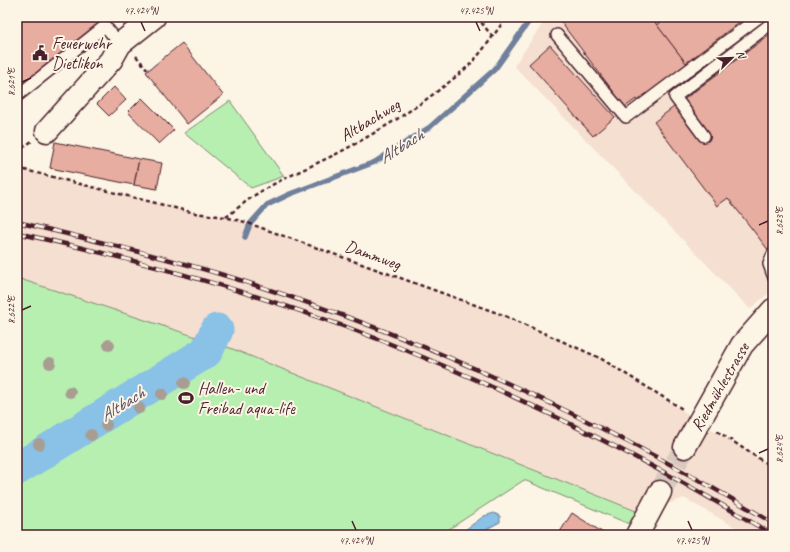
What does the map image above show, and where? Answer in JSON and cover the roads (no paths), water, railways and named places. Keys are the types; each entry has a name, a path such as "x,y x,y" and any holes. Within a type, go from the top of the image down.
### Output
{"street":[{"path":"47,131 111,60 127,48 154,17"},
{"name":"Riedmühlestrasse","path":"685,447 742,345 773,310"},
{"path":"637,535 660,492"}],"lane":[{"path":"557,35 626,117 758,17"},
{"path":"704,136 675,97 773,22"},
{"path":"17,96 106,26 127,48"},
{"path":"773,254 769,264 773,275"}],"water":[{"path":"494,513 500,516 500,522 476,535 458,535 484,516"}],"waterway":[{"name":"Altbach","path":"245,237 250,224 267,205 290,194 375,162 430,127 495,69 532,17"},
{"name":"Altbach","path":"17,469 206,352 217,330"}],"tunnel":[{"path":"660,492 685,447"}],"railway":[{"path":"17,222 144,253 220,274 292,297 364,323 434,351 573,414 707,485 773,523"},
{"path":"17,233 110,255 202,280 338,324 383,341 483,383 582,430 679,480 773,535"}],"place":[{"name":"Feuerwehr Dietlikon","path":"40,53"},
{"name":"Hallen- und Freibad aqua-life","path":"186,398"}]}
